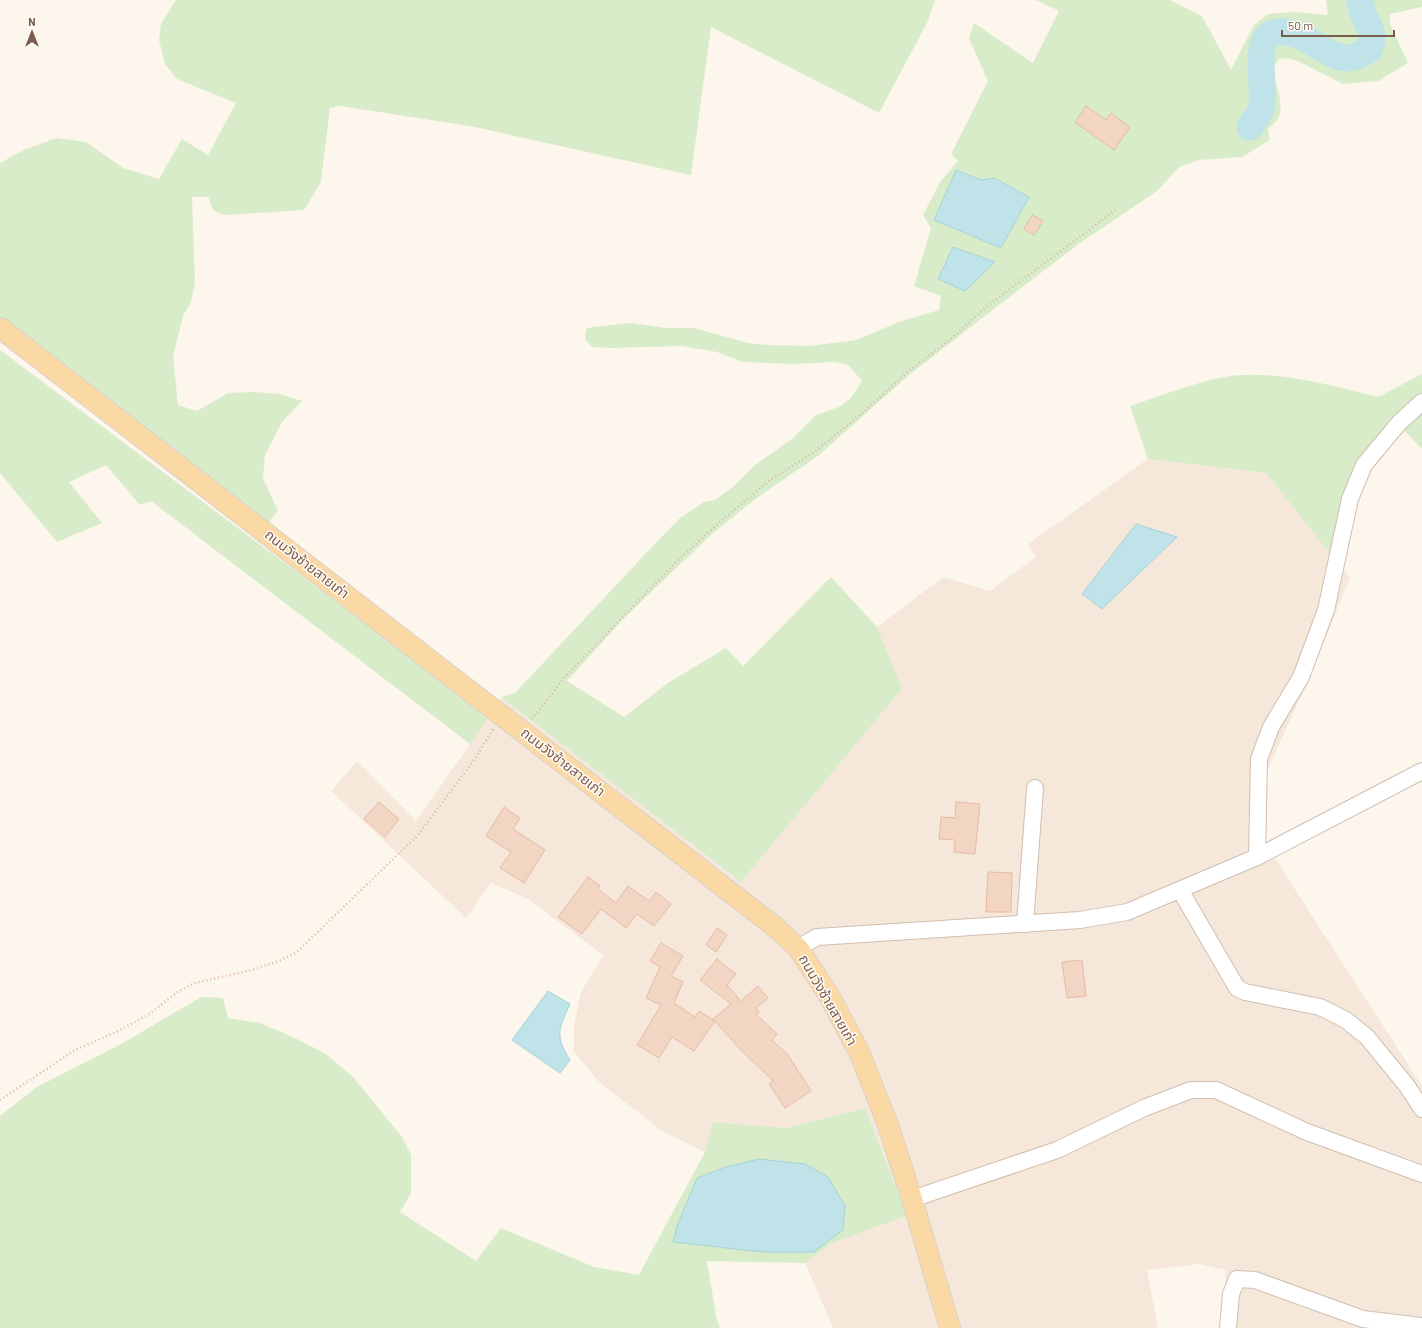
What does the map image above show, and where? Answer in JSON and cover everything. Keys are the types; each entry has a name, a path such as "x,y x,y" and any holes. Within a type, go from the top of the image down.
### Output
{"main road":[{"name":"ถนนวังซ้ายสายเก่า","path":"0,328 774,926 798,948 830,998 860,1054 888,1124 950,1328"}],"street":[{"path":"1257,857 1259,759 1272,727 1301,677 1326,610 1350,499 1364,465 1399,423 1422,402"},
{"path":"798,948 817,937 1080,920 1127,912 1257,857 1422,770"},
{"path":"1025,924 1035,788"},
{"path":"1180,890 1236,988 1245,992 1320,1007 1346,1020 1367,1037 1407,1086 1422,1109"},
{"path":"912,1199 1058,1150 1144,1108 1191,1090 1216,1090 1307,1132 1422,1174"},
{"path":"1228,1328 1231,1294 1238,1279 1255,1280 1362,1319 1422,1326"}],"path":[{"path":"523,732 564,678 675,563 721,520 770,480 813,453 860,415 910,370 951,339 986,307 1117,208"},
{"path":"0,1100 75,1050 116,1032 148,1015 184,988 213,978 251,970 279,961 297,952 417,836 474,760 502,715"}],"shaded area":[{"path":"1148,459 1266,473 1350,578 1303,692 1264,777 1263,840 1422,1086 1422,1328 1223,1328 1226,1270 1199,1264 1147,1270 1158,1328 833,1328 805,1263 832,1243 907,1216 865,1108 785,1128 713,1122 705,1152 662,1131 600,1083 574,1052 574,1025 581,992 603,955 528,899 491,883 466,918 331,791 357,761 416,821 501,697 741,882 902,689 877,627 943,577 990,591 1036,557 1028,544"}],"green space":[{"path":"176,0 935,0 928,21 879,113 711,27 691,175 470,126 340,106 330,108 321,182 304,210 225,215 218,213 214,209 209,197 192,197 195,283 191,302 183,316 173,357 178,405 197,411 228,393 254,392 280,394 302,401 282,422 265,455 263,478 278,511 267,525 0,320 0,163 24,150 56,138 86,142 123,168 159,179 182,139 208,155 236,103 177,79 165,64 159,40 161,24"},
{"path":"1036,0 1170,0 1202,16 1231,70 1254,25 1268,14 1295,12 1328,15 1326,0 1422,0 1422,7 1390,14 1390,24 1408,63 1378,81 1343,84 1300,62 1288,58 1279,59 1275,65 1274,72 1281,104 1277,120 1268,129 1270,140 1242,157 1198,160 1179,167 1157,191 1080,243 999,305 909,375 818,456 758,497 713,533 624,618 567,681 624,717 668,683 726,648 743,666 831,577 877,627 902,689 741,882 501,697 515,693 680,518 704,502 715,500 733,487 755,465 792,439 816,415 839,407 851,398 862,381 848,365 835,362 793,364 743,362 717,352 682,346 592,347 585,340 586,329 631,323 665,328 694,328 748,343 810,346 856,340 899,322 939,310 941,296 914,286 931,228 923,215 940,182 958,161 951,154 988,81 969,38 974,23 1033,63 1059,11"},
{"path":"0,350 489,716 470,744 151,501 140,505 106,465 69,482 102,523 57,542 0,473"},
{"path":"1422,374 1422,449 1393,419 1358,461 1332,556 1266,473 1148,459 1130,406 1193,385 1214,379 1234,376 1275,376 1296,379 1378,397"},
{"path":"201,997 223,998 228,1018 260,1023 295,1038 326,1054 353,1077 402,1137 411,1155 411,1193 400,1212 476,1261 501,1228 594,1267 639,1275 705,1152 713,1122 785,1128 865,1108 907,1216 832,1243 805,1263 707,1261 717,1321 720,1328 0,1328 0,1116 37,1087 123,1043"}],"water":[{"path":"956,170 981,180 994,178 1029,197 1001,248 934,220"},
{"path":"953,247 995,262 965,291 938,279"},
{"path":"1136,524 1177,537 1102,609 1082,594"},
{"path":"548,991 570,1004 563,1019 560,1038 570,1060 560,1073 512,1040"},
{"path":"759,1159 805,1164 828,1177 845,1206 843,1230 814,1252 762,1252 673,1242 677,1226 697,1178 726,1167"}],"building":[{"path":"1086,106 1106,120 1111,113 1130,127 1114,150 1075,122"},
{"path":"1032,215 1043,221 1034,235 1024,229"},
{"path":"379,802 399,819 385,837 364,819"},
{"path":"956,802 980,804 975,854 954,852 955,840 939,839 941,817 955,818"},
{"path":"504,807 520,818 513,829 545,850 524,883 500,868 511,852 486,836"},
{"path":"988,872 1012,873 1011,912 986,912"},
{"path":"588,877 600,886 598,889 616,903 628,886 649,901 656,892 671,904 654,926 637,914 626,928 601,909 582,934 558,917"},
{"path":"717,928 727,935 716,952 706,945"},
{"path":"661,943 683,956 671,976 683,982 674,1003 695,1017 699,1011 715,1021 694,1051 672,1037 659,1058 637,1045 661,1005 646,998 660,967 650,961"},
{"path":"717,959 736,974 727,985 741,1001 758,986 768,998 756,1008 759,1012 756,1014 777,1034 772,1040 788,1055 811,1091 785,1108 769,1084 773,1081 739,1048 713,1019 731,1004 700,980"},
{"path":"1082,960 1086,996 1067,998 1062,962"}],"waterway":[{"path":"1250,127 1259,114 1262,106 1261,55 1266,38 1272,33 1289,32 1298,35 1336,55 1345,58 1355,57 1369,50 1372,40 1371,32 1359,0"}]}
